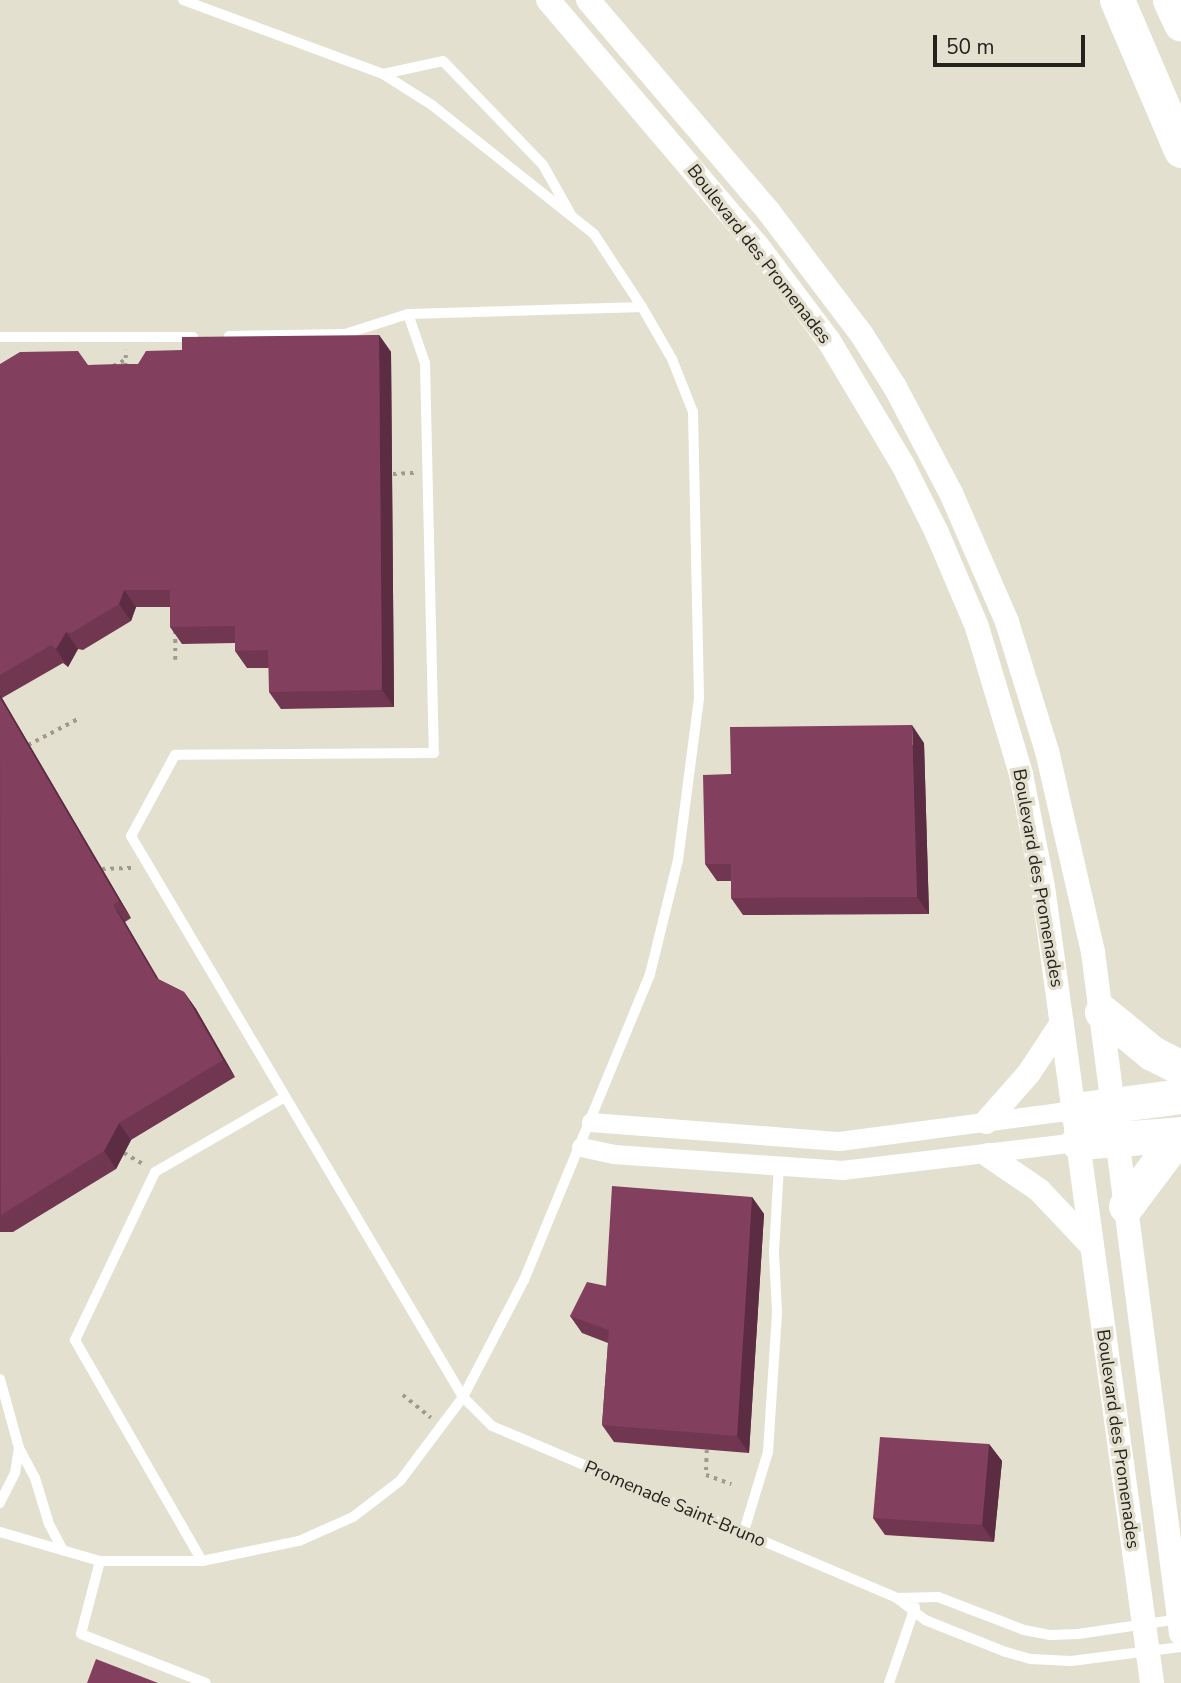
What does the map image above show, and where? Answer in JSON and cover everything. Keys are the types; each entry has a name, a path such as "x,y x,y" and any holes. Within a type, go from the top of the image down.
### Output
{"highway":[{"path":"1117,0 1181,150"},
{"path":"1170,0 1181,24"},
{"path":"1102,1012 1152,1053 1181,1068"},
{"path":"1076,1126 1114,1104 1181,1096"},
{"path":"1076,1126 1118,1140 1181,1134"},
{"path":"1126,1206 1181,1134"}],"street":[{"name":"Boulevard des Promenades","path":"548,0 743,228 798,298 858,387 914,486 977,627 1010,732 1037,854 1152,1683"},
{"name":"Boulevard des Promenades","path":"588,0 742,180 820,277 894,387 951,493 988,575 1028,683 1079,887 1102,1012 1180,1624"},
{"path":"986,1122 1029,1073 1062,1023"},
{"path":"591,1122 839,1141 986,1122 1076,1126"},
{"path":"581,1147 613,1154 779,1167 863,1169 988,1155 1076,1126"},
{"path":"988,1155 1039,1190 1092,1246"}],"lane":[{"path":"0,1532 100,1561 202,1561 299,1541 353,1517 401,1481 463,1396 536,1255 591,1122 625,1029 650,974 678,860 698,698 693,412 671,359 642,307 594,234 432,105 383,74 183,0"},
{"path":"383,74 443,61 543,165 574,219"},
{"path":"221,336 345,334 408,314 642,307"},
{"path":"408,314 425,363 428,473"},
{"path":"0,337 208,337"},
{"name":"Promenade Saint-Bruno","path":"428,473 434,753 175,755 131,836 463,1396 492,1426 897,1598 947,1629 1031,1659 1070,1661 1181,1647"},
{"path":"202,1561 75,1340 155,1172 285,1097"},
{"path":"744,1531 768,1452 778,1312 774,1252 779,1167"},
{"path":"0,1379 19,1448 35,1478 49,1524 63,1550"},
{"path":"0,1503 15,1472 19,1448"},
{"path":"100,1561 81,1634 206,1683"},
{"path":"889,1683 919,1597"},
{"name":"Promenade Saint-Bruno","path":"897,1598 938,1597 1024,1630 1043,1634 1078,1634 1144,1625 1180,1624"}],"path":[{"path":"124,370 127,359 125,338"},
{"path":"106,369 127,359"},
{"path":"393,474 428,473"},
{"path":"175,620 175,660"},
{"path":"29,745 78,719"},
{"path":"102,869 150,867"},
{"path":"124,1153 155,1172"},
{"path":"403,1395 440,1427"},
{"path":"707,1450 706,1475 731,1484"}],"building":[{"path":"379,335 382,690 269,692 268,650 235,651 235,626 170,627 170,590 124,590 119,604 71,633 66,632 56,649 51,645 0,675 0,364 20,352 78,351 88,365 138,364 146,351 182,350 182,337"},
{"path":"0,698 119,901 113,905 156,978 184,992 223,1060 119,1123 104,1151 1,1215"},
{"path":"912,725 917,897 731,898 731,864 705,864 703,775 731,774 730,727"},
{"path":"612,1186 752,1197 737,1436 602,1425 609,1330 570,1316 587,1282 606,1286"},
{"path":"880,1437 989,1444 982,1525 873,1518"},
{"path":"96,1659 158,1683 87,1683"}]}
